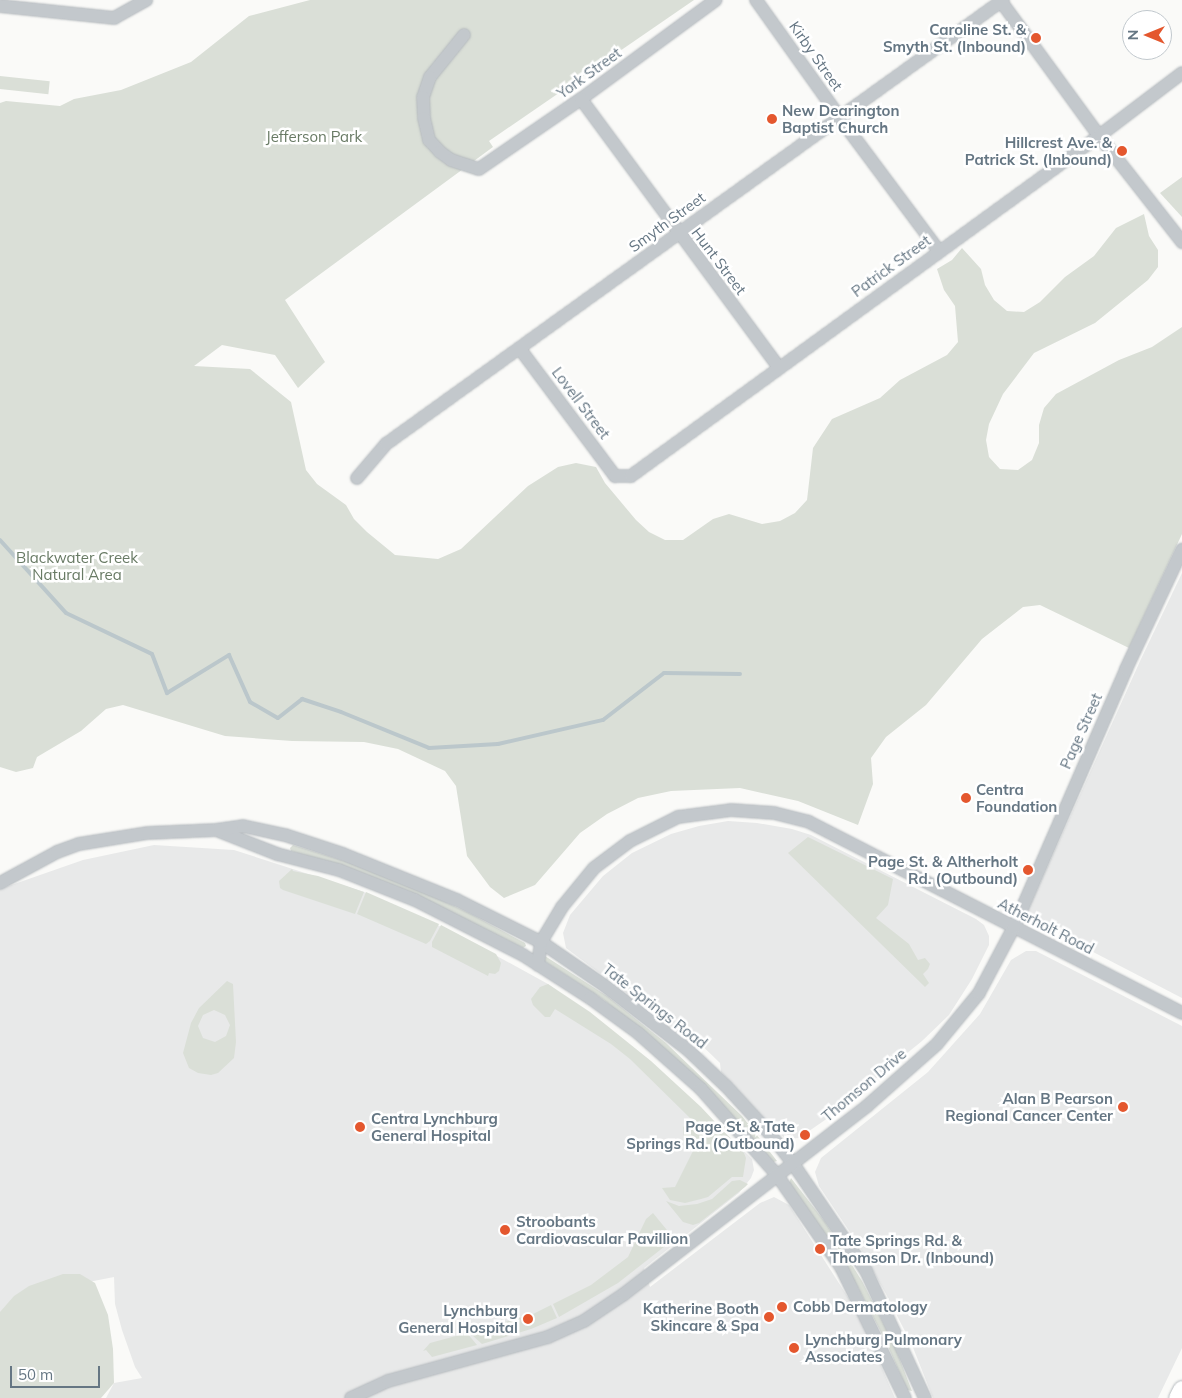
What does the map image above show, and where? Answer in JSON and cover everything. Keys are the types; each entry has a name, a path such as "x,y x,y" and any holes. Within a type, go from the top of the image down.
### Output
{"main road":[{"path":"1178,1398 1182,1390"}],"street":[{"path":"0,6 114,18 146,0"},
{"name":"York Street","path":"464,35 430,77 423,97 424,118 429,140 440,152 451,160 479,169 581,99 716,0"},
{"name":"Kirby Street","path":"756,0 840,118 939,251"},
{"path":"1001,0 1099,136 1182,242"},
{"name":"Smyth Street","path":"357,478 386,444 1001,0"},
{"name":"Patrick Street","path":"615,476 631,476 1099,136 1182,73"},
{"name":"Hunt Street","path":"581,99 779,368"},
{"name":"Lovell Street","path":"520,349 615,476"},
{"name":"Page Street","path":"1014,927 1122,677 1182,550"},
{"name":"Atherholt Road","path":"538,964 542,942 562,907 594,868 630,841 678,817 730,810 774,813 810,822 1182,1013"},
{"name":"Tate Springs Road","path":"0,882 57,852 79,844 148,832 216,830 243,826 285,835 343,854 457,900 542,942 688,1050 726,1086 792,1162 866,1271 925,1398"},
{"name":"Tate Springs Road","path":"216,830 277,854 339,870 415,900 523,955 590,998 638,1033 701,1089 777,1175 841,1266 905,1398"},
{"name":"Thomson Drive","path":"352,1398 388,1381 548,1338 584,1321 624,1294 903,1076 937,1044 979,993 1014,927"},
{"name":"Atherholt Road","path":"523,955 542,942"}],"shaded area":[{"path":"1182,573 1182,998 1041,925 1026,915 1141,659"},
{"path":"728,821 757,823 792,829 811,835 976,919 984,925 989,936 989,945 972,979 949,1015 922,1041 825,1120 799,1138 786,1139 775,1130 721,1072 720,1063 687,1031 680,1033 566,948 563,933 570,915 603,876 632,853 671,834 699,826"},
{"name":"Centra Lynchburg General Hospital","path":"154,845 234,850 364,892 455,933 548,984 621,1039 688,1096 752,1159 754,1170 751,1178 739,1193 644,1268 650,1287 760,1203 774,1197 789,1205 858,1313 895,1398 106,1398 114,1383 142,1378 135,1367 122,1330 115,1304 114,1277 63,1287 0,1387 0,889 83,860"},
{"path":"1026,951 1036,951 1182,1026 1182,1348 1158,1398 933,1398 912,1345 886,1294 858,1244 819,1186 815,1172 821,1158 928,1072 980,1014 1011,960"}],"green space":[{"path":"310,0 694,0 489,141 493,147 285,300 325,362 298,388 275,355 222,345 194,366 250,369 291,402 306,470 317,484 346,505 354,519 367,532 395,555 438,559 461,549 528,486 558,467 576,463 596,467 605,483 636,520 649,532 665,540 683,540 713,519 729,514 762,524 780,521 795,513 807,500 813,448 832,419 880,398 900,380 947,355 958,342 955,306 944,290 937,269 952,260 962,248 981,269 985,285 994,300 1007,311 1024,312 1040,302 1065,277 1094,256 1116,228 1144,214 1149,236 1158,250 1158,267 1148,280 1095,323 1034,353 1003,394 989,424 986,440 989,457 1000,469 1018,470 1032,460 1039,443 1039,425 1044,408 1056,394 1119,360 1152,347 1182,327 1182,534 1129,648 1040,605 1023,607 982,639 926,705 886,737 871,758 873,784 858,825 798,801 740,788 671,791 638,798 607,814 580,833 535,885 504,898 490,887 467,856 456,786 445,771 398,749 364,742 292,741 225,736 123,705 106,709 81,731 37,757 33,768 16,772 0,767 0,103 6,101 60,106 74,99 121,90 191,62 249,16"},
{"path":"0,76 50,81 48,94 0,89"},
{"path":"1182,177 1182,217 1160,193"},
{"path":"808,837 893,879 888,905 876,918 909,944 918,960 925,958 930,964 923,974 929,983 925,987 788,853"},
{"path":"293,845 354,864 411,886 469,913 525,943 526,946 523,948 409,892 352,870 291,851 290,848"},
{"path":"292,869 293,871 318,876 364,892 355,914 280,888 279,881"},
{"path":"366,892 439,924 430,941 426,944 357,914"},
{"path":"441,925 496,954 501,963 499,971 495,974 489,973 488,976 432,947 432,942"},
{"path":"545,956 607,996 666,1043 742,1116 777,1161 773,1162 705,1087 604,1000 544,961"},
{"path":"227,981 233,984 236,1042 234,1058 218,1073 211,1075 198,1073 189,1068 183,1053 191,1023 199,1008","holes":["214,1010 225,1015 230,1025 226,1036 215,1042 203,1038 198,1026 203,1015"]},
{"path":"548,984 590,1012 651,1061 701,1107 744,1153 746,1158 743,1177 732,1177 708,1197 685,1203 670,1200 662,1188 675,1187 693,1151 684,1145 683,1127 692,1120 630,1059 611,1044 555,1009 550,1017 545,1017 533,1005 531,999 540,987"},
{"path":"791,1178 825,1222 862,1281 893,1342 912,1391 907,1390 887,1344 856,1284 789,1183"},
{"path":"740,1180 748,1184 699,1223 693,1225 683,1222 666,1201 679,1206 697,1204 712,1199 732,1181"},
{"path":"653,1213 671,1235 669,1243 618,1283 559,1317 553,1304 591,1285 628,1257 646,1219"},
{"path":"63,1274 80,1274 95,1283 108,1315 113,1349 114,1383 101,1398 0,1398 0,1312 14,1296 29,1286"},
{"path":"551,1305 557,1318 531,1329 482,1344 472,1335 472,1332 522,1317 524,1323 534,1319 533,1314"},
{"path":"467,1333 477,1345 432,1357 426,1350 423,1351 430,1343"}],"waterway":[{"path":"0,540 66,613 152,654 167,693 229,655 250,702 278,718 302,699 341,712 429,748 498,744 603,720 664,673 740,674"}],"place":[{"name":"Caroline St. & Smyth St. (Inbound)","path":"1036,38"},
{"name":"New Dearington Baptist Church","path":"772,119"},
{"name":"Hillcrest Ave. & Patrick St. (Inbound)","path":"1122,151"},
{"name":"Centra Foundation","path":"966,798"},
{"name":"Page St. & Altherholt Rd. (Outbound)","path":"1028,870"},
{"name":"Alan B Pearson Regional Cancer Center","path":"1123,1107"},
{"name":"Centra Lynchburg General Hospital","path":"360,1127"},
{"name":"Page St. & Tate Springs Rd. (Outbound)","path":"805,1135"},
{"name":"Stroobants Cardiovascular Pavillion","path":"505,1230"},
{"name":"Tate Springs Rd. & Thomson Dr. (Inbound)","path":"820,1249"},
{"name":"Cobb Dermatology","path":"782,1307"},
{"name":"Katherine Booth Skincare & Spa","path":"769,1317"},
{"name":"Lynchburg General Hospital","path":"528,1319"},
{"name":"Lynchburg Pulmonary Associates","path":"794,1348"}],"park label":[{"name":"Jefferson Park","path":"314,137"},
{"name":"Blackwater Creek Natural Area","path":"77,566"}]}
